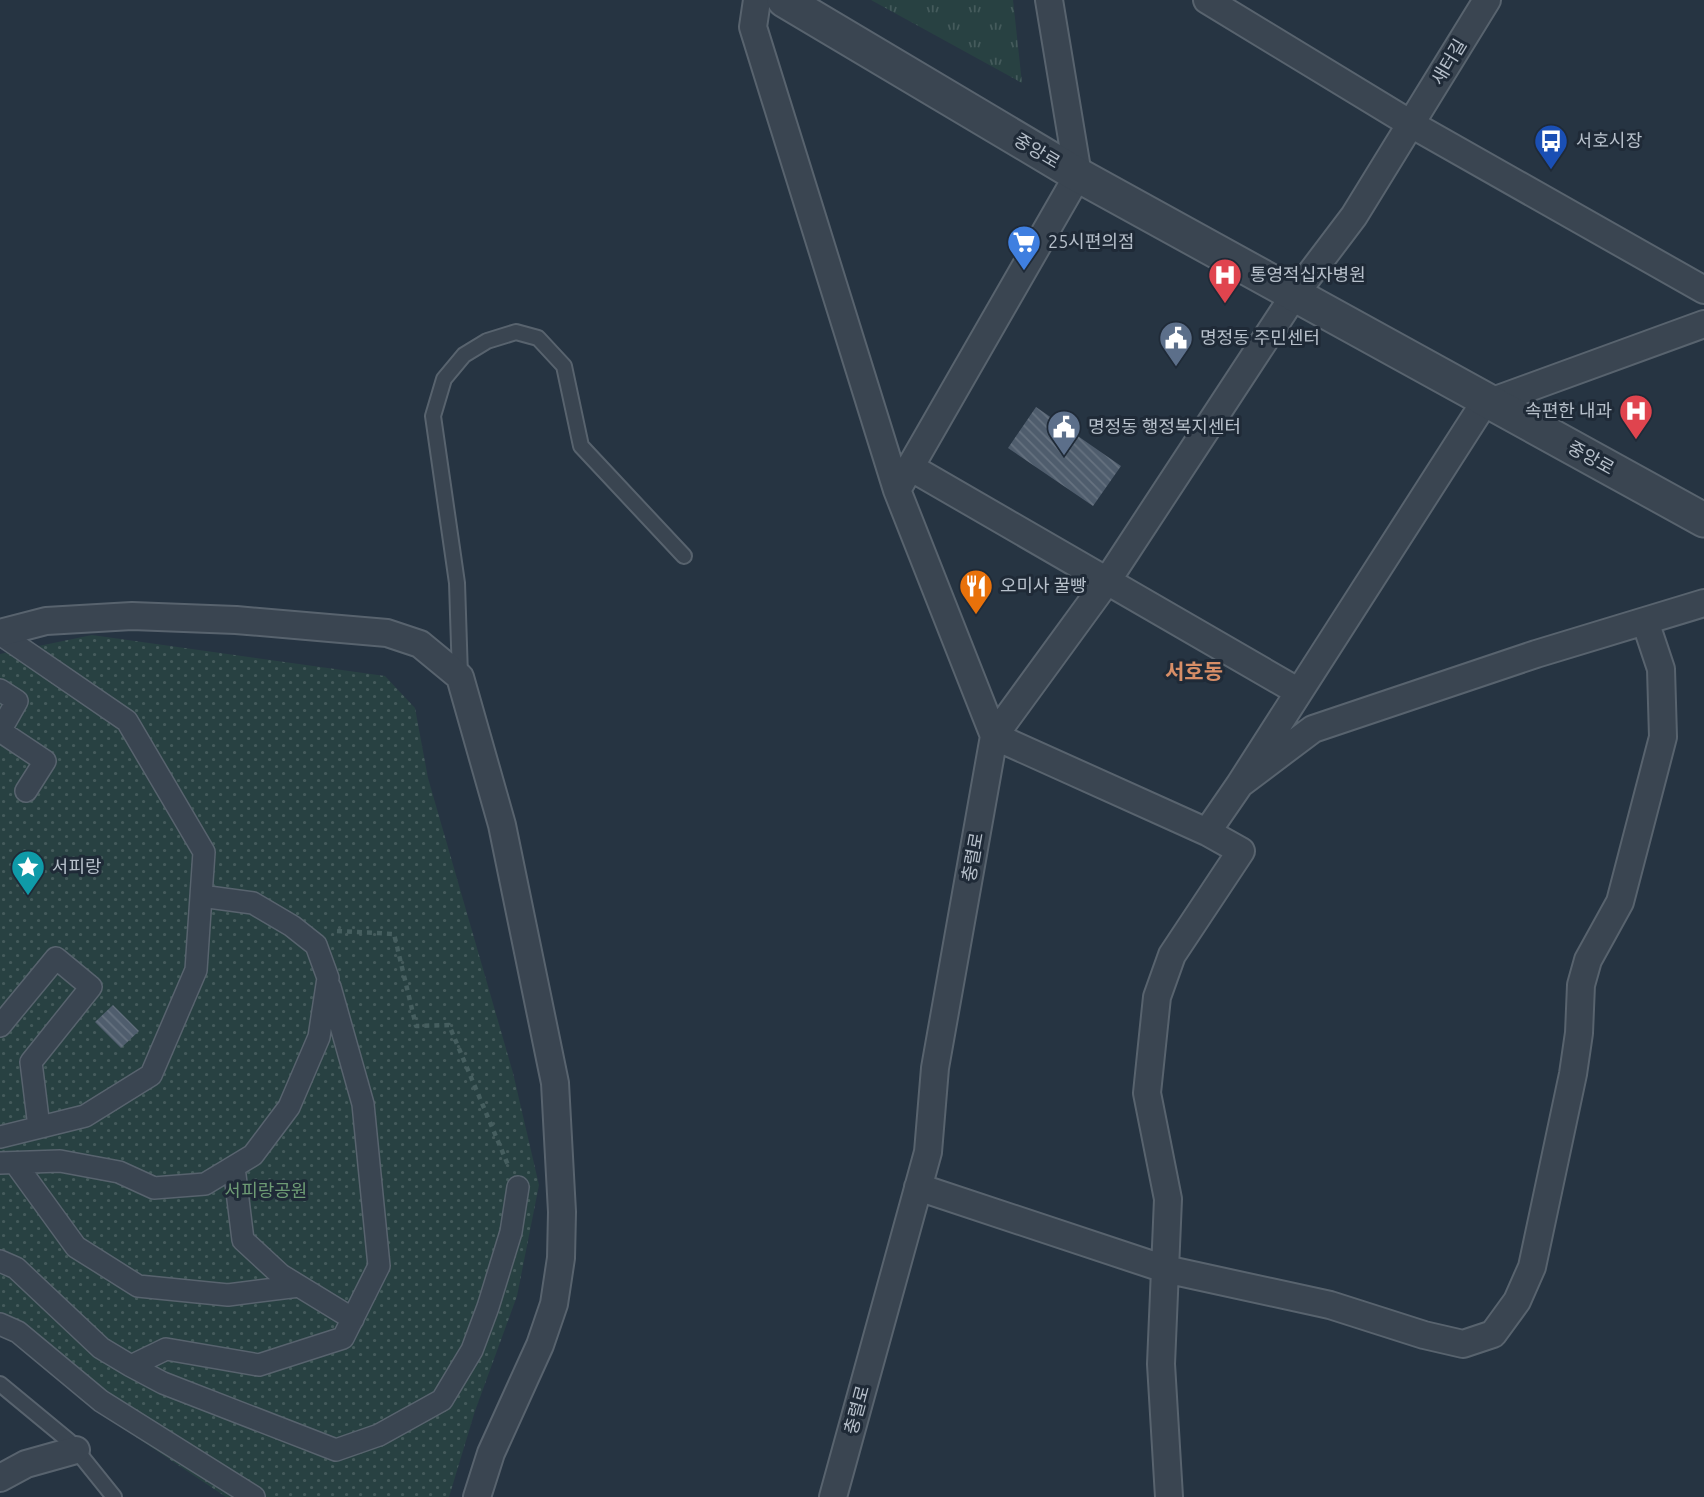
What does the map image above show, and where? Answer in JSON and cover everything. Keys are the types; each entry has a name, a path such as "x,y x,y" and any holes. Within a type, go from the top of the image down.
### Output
{"street":[{"path":"757,0 753,27 897,490 994,736 1207,832 1241,851 1172,955 1157,997 1147,1093 1168,1199 1161,1364 1169,1497"},
{"name":"중앙로","path":"784,0 1078,175 1704,520"},
{"path":"897,490 1078,175 1049,0"},
{"path":"1207,0 1411,124 1704,290"},
{"name":"새터길","path":"1411,124 1487,0"},
{"path":"1295,295 1354,216 1411,124"},
{"name":"충렬로","path":"833,1497 928,1152 935,1068 994,736 1107,581 1295,295"},
{"path":"1207,832 1479,411 1490,402 1704,324"},
{"path":"910,467 1299,692"},
{"path":"1240,784 1312,729 1704,603"},
{"path":"0,634 46,621 132,616 236,620 387,633 420,644 460,677 502,825 555,1083 562,1212 562,1258 554,1304 540,1345 491,1453 477,1497"},
{"path":"918,1187 1165,1269 1330,1305 1463,1344 1493,1334 1517,1301 1532,1267 1573,1074 1579,1033 1581,985 1588,960 1620,901 1664,737 1661,669 1645,621"},
{"path":"0,634 127,721 204,852 195,970 151,1075 85,1116 0,1137"},
{"path":"0,690 16,701 0,731 45,761 26,791"},
{"path":"131,1366 166,1349 258,1365 343,1338 379,1266 363,1104 328,978 316,945 292,926 253,903 201,896"},
{"path":"0,1026 56,958 91,987 31,1062 39,1127"},
{"path":"7,1163 60,1161 119,1172 154,1188 205,1184 253,1156 289,1107 319,1037 328,978"},
{"path":"7,1163 76,1247 138,1286 228,1295 299,1286"},
{"path":"234,1167 243,1240 281,1275 353,1319"},
{"path":"0,1261 16,1268 101,1348 131,1366 163,1383 336,1450 379,1435 442,1400 472,1350 511,1232 518,1188"},
{"path":"0,1324 18,1332 101,1401 254,1497"},
{"path":"0,1478 26,1464 76,1450"}],"lane":[{"path":"460,677 457,583 433,416 444,379 464,355 488,341 516,332 538,338 565,366 581,446 684,556"},
{"path":"0,1384 76,1450 114,1497"}],"path":[{"path":"316,945 337,931 394,934 416,1026 449,1025 518,1188"}],"green space":[{"path":"871,0 1013,0 1022,83"},
{"name":"서피랑공원","path":"92,635 385,676 415,708 428,778 513,1073 539,1185 517,1296 475,1411 449,1497 226,1497 121,1427 15,1343 0,1337 0,654"}],"building":[{"name":"명정동 행정복지센터","path":"1036,407 1121,466 1093,506 1008,448"},
{"path":"113,1005 139,1031 121,1048 95,1022"}],"place":[{"name":"서호시장","path":"1551,171"},
{"name":"25시편의점","path":"1024,272"},
{"name":"통영적십자병원","path":"1225,305"},
{"name":"명정동 주민센터","path":"1176,368"},
{"name":"속편한 내과","path":"1636,441"},
{"name":"명정동 행정복지센터","path":"1064,457"},
{"name":"오미사 꿀빵","path":"976,616"},
{"name":"서피랑","path":"28,897"}],"district":[{"name":"서호동","path":"1194,672"}]}
